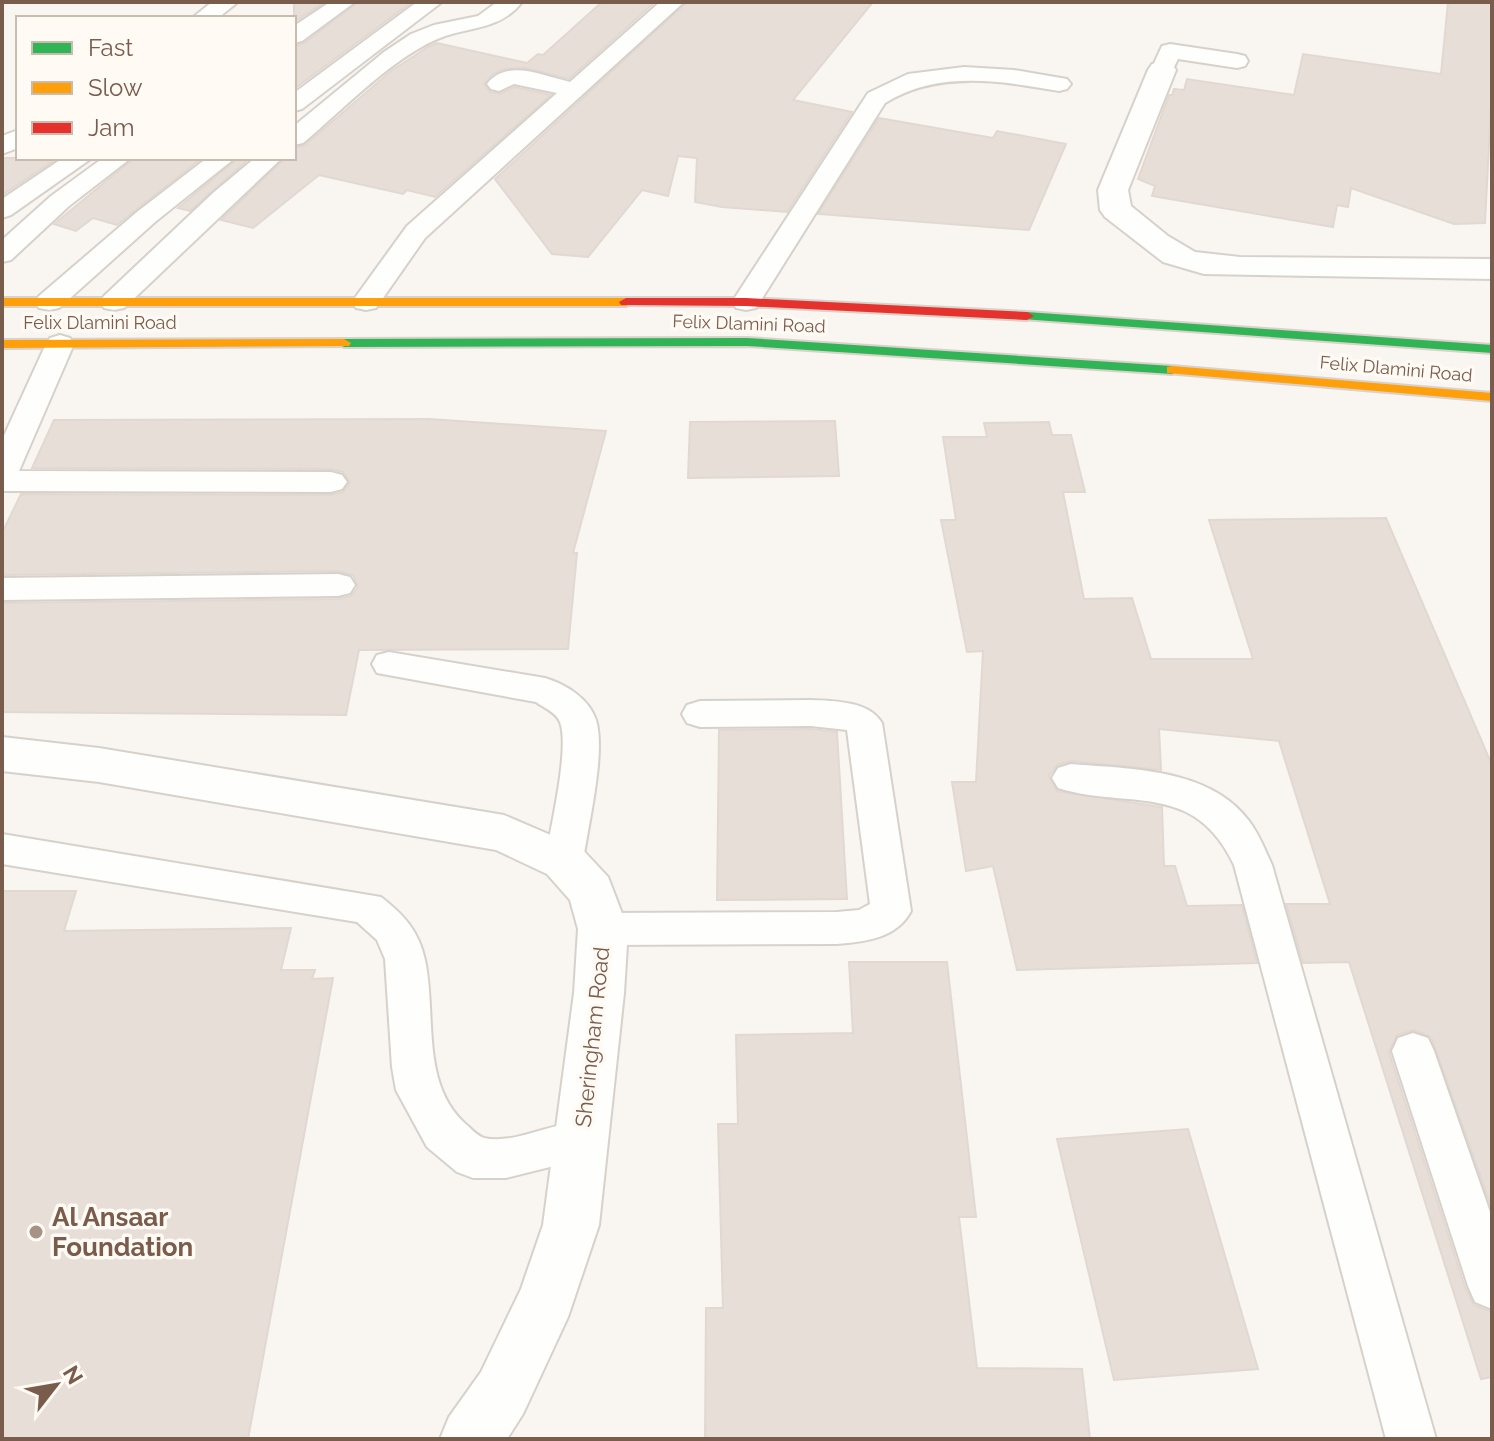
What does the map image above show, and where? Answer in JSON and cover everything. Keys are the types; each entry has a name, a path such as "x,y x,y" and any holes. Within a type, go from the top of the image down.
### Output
{"main road":[{"name":"Felix Dlamini Road","path":"2,302 746,302 1007,315 1492,349"},
{"name":"Felix Dlamini Road","path":"2,344 747,342 1160,369 1492,397"}],"street":[{"path":"1162,70 1113,190 1116,210 1168,250 1204,264 1240,267 1492,269"},
{"name":"Sheringham Road","path":"2,754 99,765 504,833 564,861 591,891 603,929 599,993 571,1225 547,1297 502,1393 471,1439"}],"lane":[{"path":"206,16 227,2"},
{"path":"296,35 344,2"},
{"path":"296,103 431,2"},
{"path":"296,136 392,57 419,39 442,30 485,21 511,2"},
{"path":"366,302 416,232 673,2"},
{"path":"1162,70 1170,51 1237,61"},
{"path":"746,302 876,98 886,91 915,81 970,75 1006,75 1059,84"},
{"path":"499,84 510,76 575,90"},
{"path":"2,210 77,160"},
{"path":"2,254 60,201 116,160"},
{"path":"49,302 146,217 220,160"},
{"path":"114,302 222,198 268,160"},
{"path":"2,474 60,344"},
{"path":"2,481 331,482"},
{"path":"2,589 338,585"},
{"path":"389,664 545,691 568,706 578,720 581,749 564,861"},
{"path":"603,929 837,928 866,926 891,911 864,723 849,715 814,713 700,714"},
{"path":"1071,778 1173,789 1204,804 1232,826 1253,865 1411,1439"},
{"path":"2,849 367,908 394,930 405,959 413,1067 418,1090 443,1133 473,1158 529,1155 582,1141"},
{"path":"1413,1051 1492,1286"}],"building":[{"path":"294,2 325,2 296,21"},
{"path":"358,2 412,2 296,88 296,45 304,43"},
{"path":"602,2 655,2 569,79 526,68 504,69 493,74 484,84 490,92 500,94 514,87 551,95 435,197 407,190 403,194 319,175 253,228 221,220 283,160 296,160 296,147 305,145 391,71 428,47 437,43 527,63 538,54 543,55"},
{"path":"687,2 873,2 793,100 852,112 787,212 695,202 697,158 678,156 668,196 642,190 588,257 552,254 495,179"},
{"path":"1448,2 1492,2 1492,86 1485,223 1454,224 1351,188 1348,207 1337,205 1333,227 1152,196 1155,186 1138,179 1169,95 1174,89 1184,90 1187,79 1294,95 1303,54 1441,74"},
{"path":"879,118 993,138 997,131 1066,144 1029,230 818,214"},
{"path":"2,158 55,160 2,195"},
{"path":"132,160 199,160 117,225 93,218 76,231 54,224"},
{"path":"236,160 248,160 190,211 178,208"},
{"path":"429,419 606,431 573,553 577,553 568,649 359,650 346,715 2,712 2,603 338,599 351,596 358,587 353,575 338,571 2,575 2,533 21,494 331,495 343,492 350,482 343,472 331,469 32,468 54,420"},
{"path":"835,421 839,476 688,478 690,422"},
{"path":"1049,422 1052,435 1071,435 1085,492 1063,492 1084,599 1132,598 1151,659 1253,659 1209,520 1386,518 1492,765 1492,1209 1431,1037 1414,1030 1397,1035 1389,1052 1465,1287 1474,1305 1492,1312 1492,1377 1481,1379 1349,962 1303,963 1286,904 1330,904 1279,741 1159,729 1161,770 1071,761 1057,765 1049,776 1057,791 1162,807 1164,866 1175,866 1187,906 1242,905 1257,963 1017,970 993,866 966,871 952,782 976,782 983,651 967,652 941,520 956,520 943,437 987,437 984,423"},
{"path":"811,729 837,732 847,899 717,900 719,730"},
{"path":"2,891 76,891 64,931 291,928 281,970 315,970 312,979 333,978 248,1439 2,1439"},
{"path":"849,962 947,962 976,1217 959,1217 977,1368 1082,1369 1090,1439 705,1439 706,1308 723,1308 718,1124 738,1124 736,1035 853,1033"},
{"path":"1188,1129 1258,1369 1114,1380 1057,1139"}],"traffic: fast":[{"path":"1027,316 1492,349"},
{"path":"344,343 747,342 1172,370"}],"traffic: slow":[{"path":"2,302 626,302"},
{"path":"2,344 344,343"},
{"path":"1172,370 1492,397"}],"traffic: jam":[{"path":"626,302 746,302 1027,316"}],"place":[{"name":"Al Ansaar Foundation","path":"36,1232"}]}
